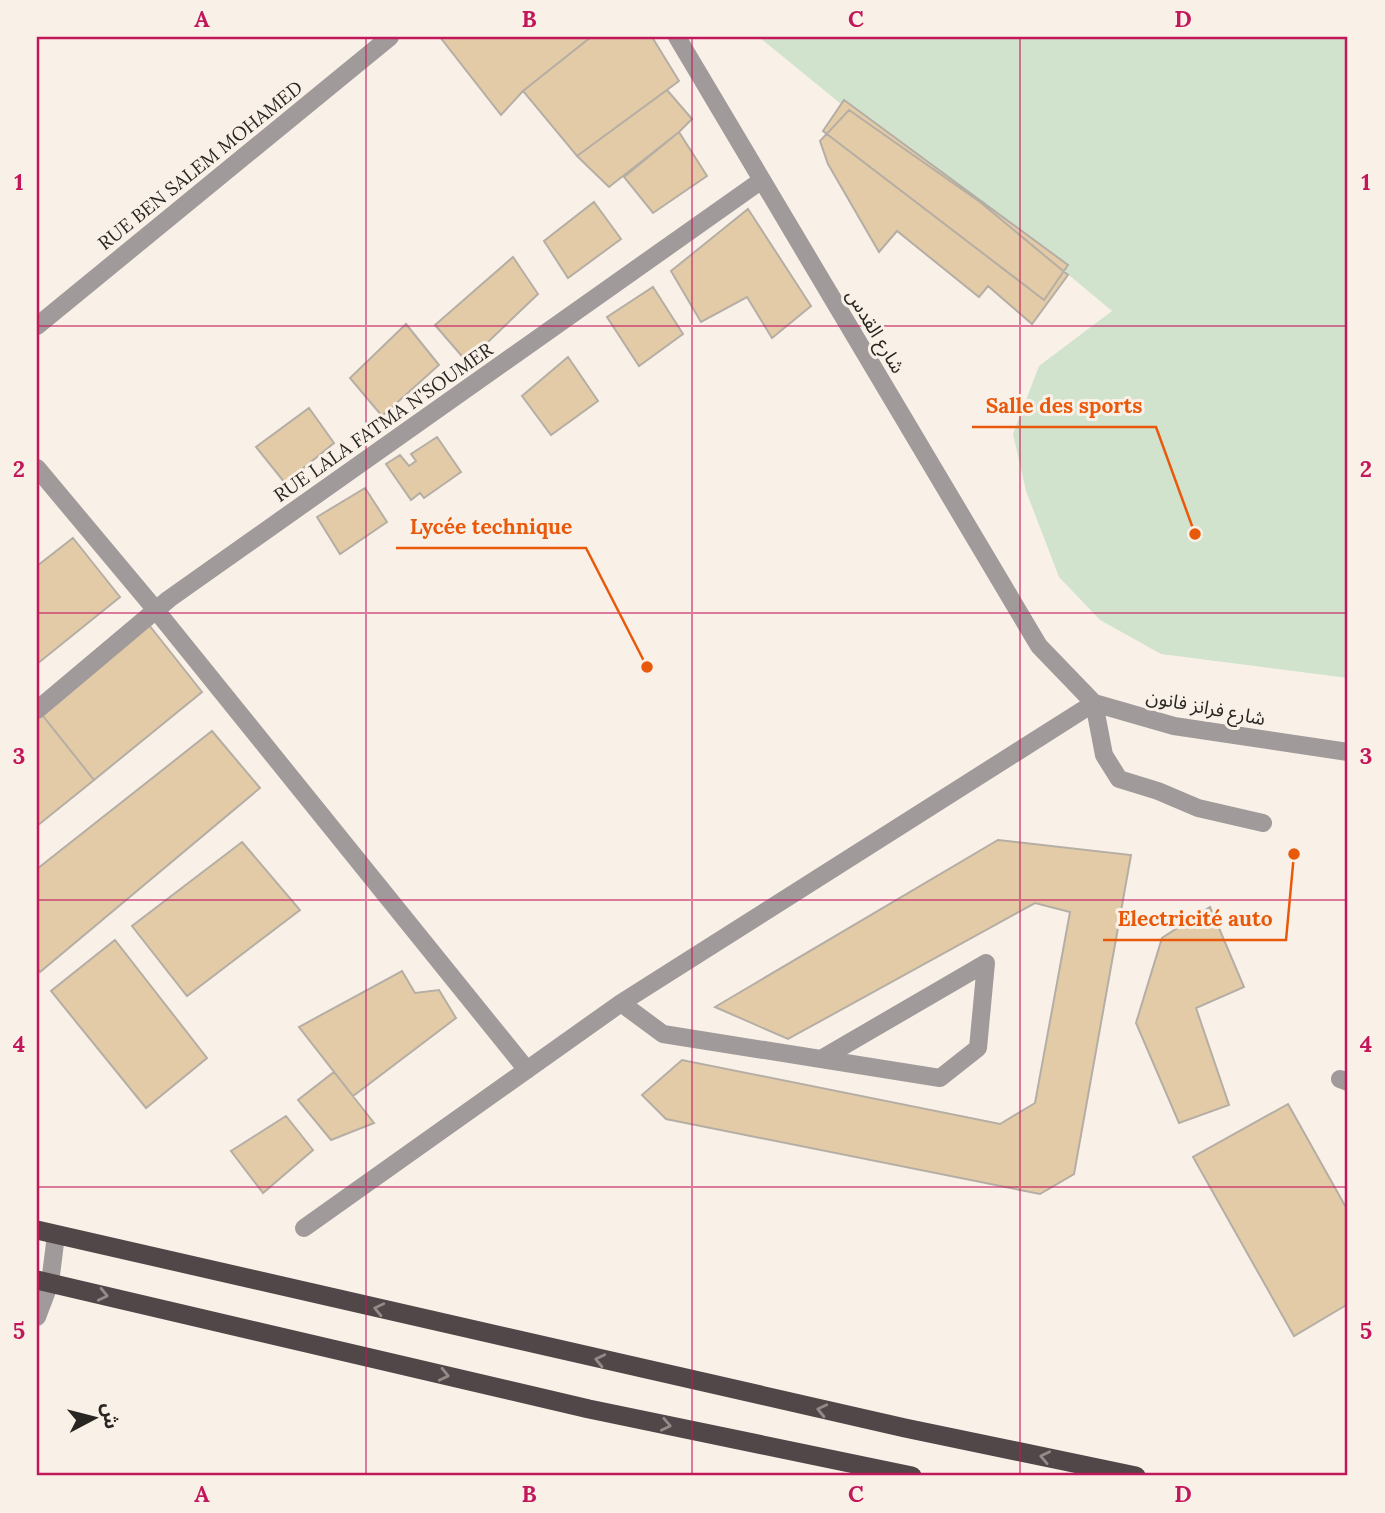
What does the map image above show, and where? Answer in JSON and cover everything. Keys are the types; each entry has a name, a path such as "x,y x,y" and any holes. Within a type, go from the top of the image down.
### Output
{"highway":[{"path":"46,1232 865,1419 1136,1476"},
{"path":"43,1281 589,1409 912,1476"}],"street":[{"name":"RUE BEN SALEM MOHAMED","path":"37,326 390,37"},
{"name":"شارع القدس","path":"677,37 1039,646 1094,704"},
{"name":"RUE LALA FATMA N'SOUMER","path":"37,710 155,609 762,180"},
{"path":"37,468 155,609 527,1070"},
{"path":"304,1228 621,1003 1094,704 1104,755 1119,779 1158,791 1198,808 1263,823"},
{"name":"شارع فرانز فانون","path":"1094,704 1174,726 1348,752"},
{"path":"621,1003 663,1034 940,1078 978,1048 986,962 821,1059"},
{"path":"37,1318 43,1281 46,1232"}],"green space":[{"path":"759,37 1348,37 1348,678 1161,654 1100,620 1059,577 1026,491 1013,434 1039,366 1112,311 1064,271 1044,300 823,131 841,104"}],"building":[{"path":"440,37 591,37 523,91 501,115"},
{"path":"591,37 652,37 679,81 577,156 523,91"},
{"path":"667,90 692,119 609,187 577,156"},
{"path":"844,100 1068,265 1044,300 823,131"},
{"path":"849,110 980,202 1068,275 1032,324 988,286 979,297 897,231 879,252 828,164 820,141"},
{"path":"679,132 707,176 653,213 624,177"},
{"path":"594,202 621,239 568,278 544,241"},
{"path":"748,209 811,306 772,338 747,297 701,322 671,271"},
{"path":"513,257 538,294 467,362 435,325"},
{"path":"653,287 683,334 639,366 607,317"},
{"path":"406,324 439,365 382,416 350,378"},
{"path":"568,357 598,401 551,435 522,396"},
{"path":"309,408 334,443 285,483 256,447"},
{"path":"437,437 461,472 424,498 420,493 411,500 386,464 400,455 409,466 416,461 411,454"},
{"path":"365,488 387,522 340,554 317,517"},
{"path":"73,538 120,597 37,664 37,566"},
{"path":"149,625 202,692 94,780 39,711"},
{"path":"39,711 94,780 37,826 37,713"},
{"path":"212,731 260,788 40,972 37,968 37,869"},
{"path":"998,840 1131,855 1074,1174 1040,1194 666,1119 642,1095 682,1060 1000,1124 1035,1103 1070,912 1035,903 788,1039 715,1007"},
{"path":"242,842 300,910 187,996 132,926"},
{"path":"1210,907 1244,987 1196,1008 1229,1105 1179,1123 1136,1023 1162,938"},
{"path":"115,940 207,1058 146,1108 51,991"},
{"path":"402,971 415,993 439,990 456,1018 353,1096 299,1027"},
{"path":"334,1072 374,1123 331,1140 298,1100"},
{"path":"1288,1104 1348,1211 1348,1304 1294,1336 1193,1157"},
{"path":"286,1116 313,1150 263,1193 231,1151"}],"place":[{"name":"Salle des sports","path":"1195,534"},
{"name":"Lycée technique","path":"647,667"},
{"name":"Electricité auto","path":"1294,854"}]}
